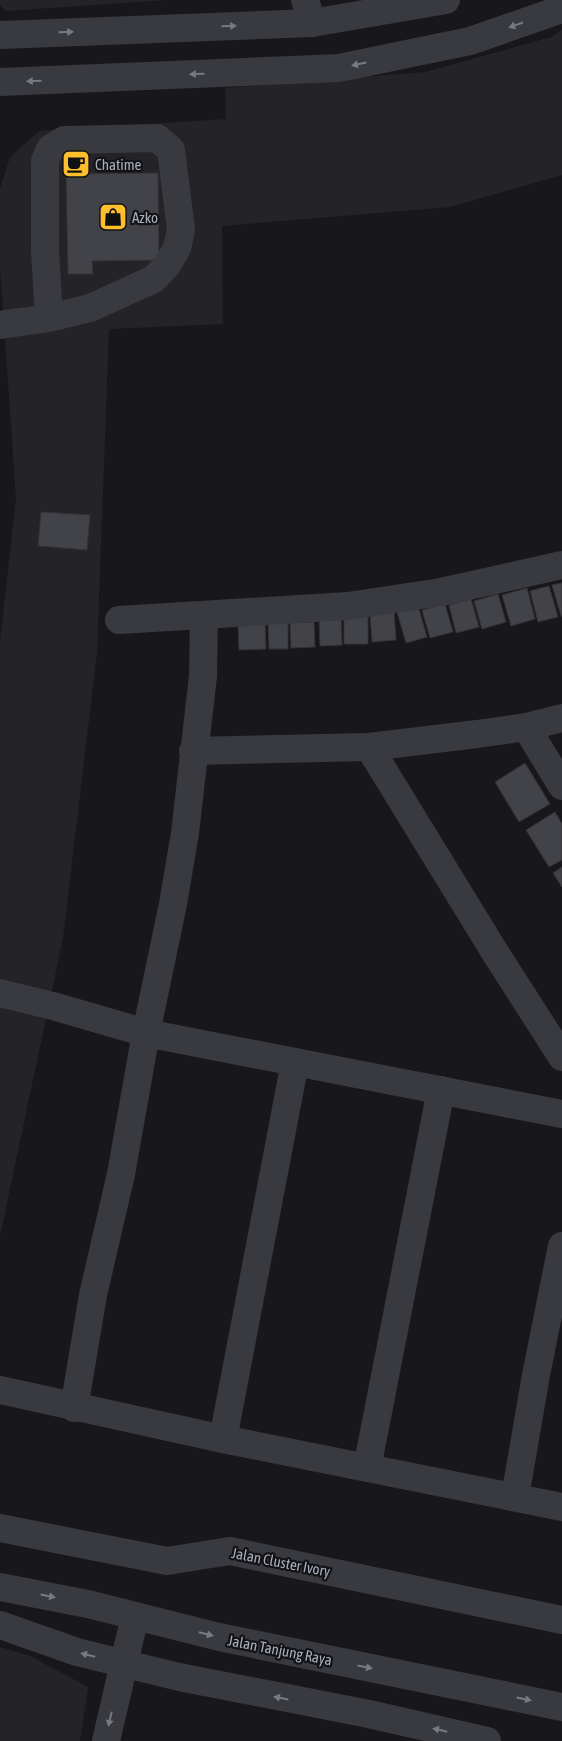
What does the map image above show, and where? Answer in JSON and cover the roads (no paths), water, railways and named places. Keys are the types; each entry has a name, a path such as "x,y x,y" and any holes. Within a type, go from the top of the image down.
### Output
{"street":[{"path":"0,35 446,0"},
{"path":"0,82 339,68 470,41 562,8"},
{"path":"0,325 50,318 98,304 154,279 167,265 177,248 181,230 171,150 157,138 64,140 50,149 46,161 45,242 50,318"},
{"path":"119,620 348,606 441,592 562,565"},
{"path":"74,1408 93,1295 120,1174 146,1033 173,904 185,833 203,676 204,616"},
{"path":"193,751 369,747 526,727 562,718"},
{"path":"526,727 562,786"},
{"path":"369,747 496,954 562,1057"},
{"path":"0,993 146,1033 562,1114"},
{"path":"223,1439 295,1062"},
{"path":"368,1468 441,1090"},
{"path":"515,1498 536,1375 562,1246"},
{"path":"0,1390 74,1408 562,1507"},
{"name":"Jalan Cluster Ivory","path":"0,1528 167,1561 230,1551 562,1620"},
{"name":"Jalan Tanjung Raya","path":"0,1587 88,1604 219,1638 562,1707"},
{"path":"106,1741 134,1616"},
{"path":"1,1629 77,1652 179,1677 369,1714 487,1741"}],"place":[{"name":"Chatime","path":"76,164"},
{"name":"Azko","path":"113,217"}]}
